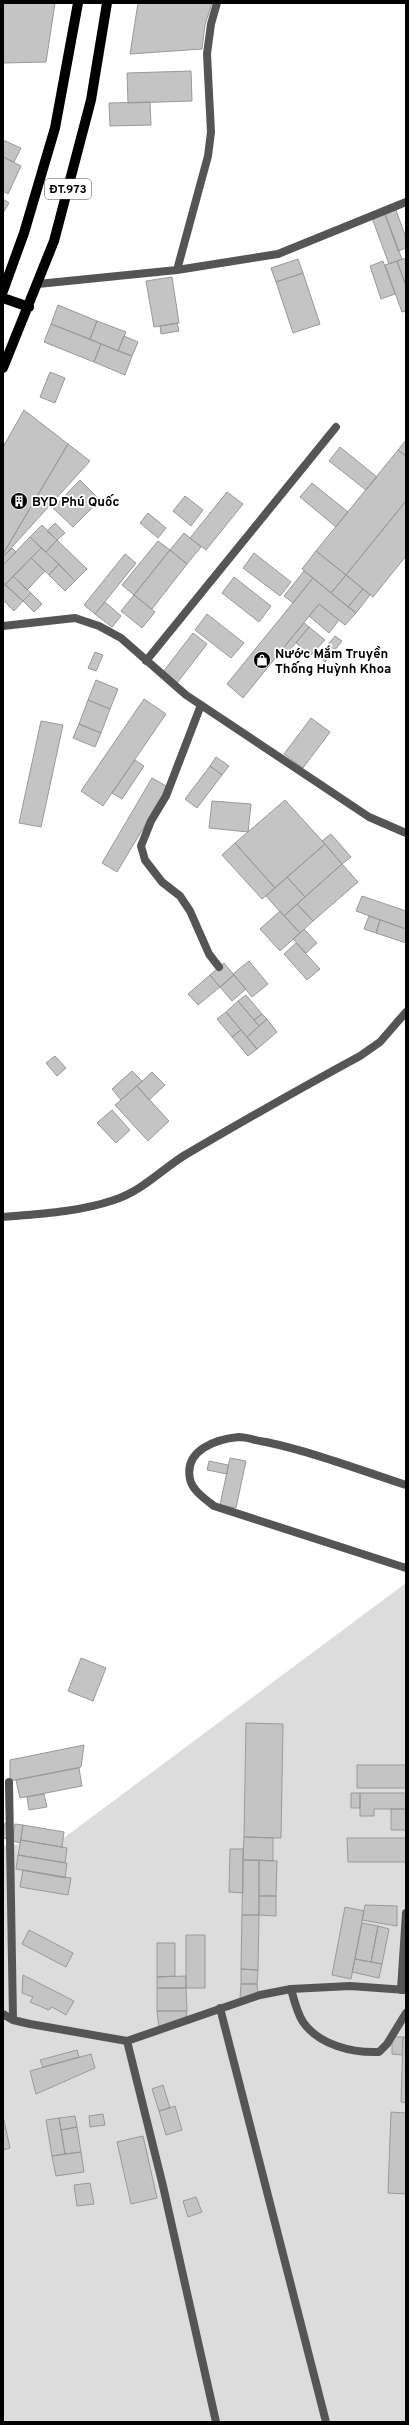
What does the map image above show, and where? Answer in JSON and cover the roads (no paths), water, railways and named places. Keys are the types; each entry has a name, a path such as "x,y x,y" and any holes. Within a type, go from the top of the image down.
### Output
{"main road":[{"name":"ĐT.973","path":"3,291 24,233 55,128 78,3"},
{"name":"ĐT.973","path":"3,368 29,307 54,240 91,100 107,3"},
{"path":"3,298 29,307"}],"street":[{"path":"177,270 208,156 211,132 207,54 211,24 217,3"},
{"path":"38,284 177,270 278,254 406,202"},
{"path":"146,661 336,427"},
{"path":"3,626 75,618 99,626 121,638 146,661 201,705 369,817 406,833"},
{"path":"201,705 166,796 151,821 141,846 145,860 162,882 180,896 190,911 209,954 219,967"},
{"path":"3,1217 42,1214 114,1200 137,1190 184,1156 360,1056 380,1042 406,1012"},
{"path":"406,1485 288,1447 240,1437 221,1440 203,1447 193,1456 190,1466 190,1480 199,1494 214,1506 267,1525 406,1568"},
{"path":"9,1782 14,2020"},
{"path":"3,2014 14,2020 80,2034 127,2040 260,1995 291,1990 350,1986 403,1990 406,1913"},
{"path":"291,1990 302,2021 314,2036 337,2046 359,2051 379,2052 387,2044 406,2013"},
{"path":"220,2008 326,2422"},
{"path":"127,2040 163,2186 216,2422"}],"place":[{"name":"BYD Phú Quốc","path":"19,501"},
{"name":"Nước Mắm Truyền Thống Huỳnh Khoa","path":"262,660"}]}
